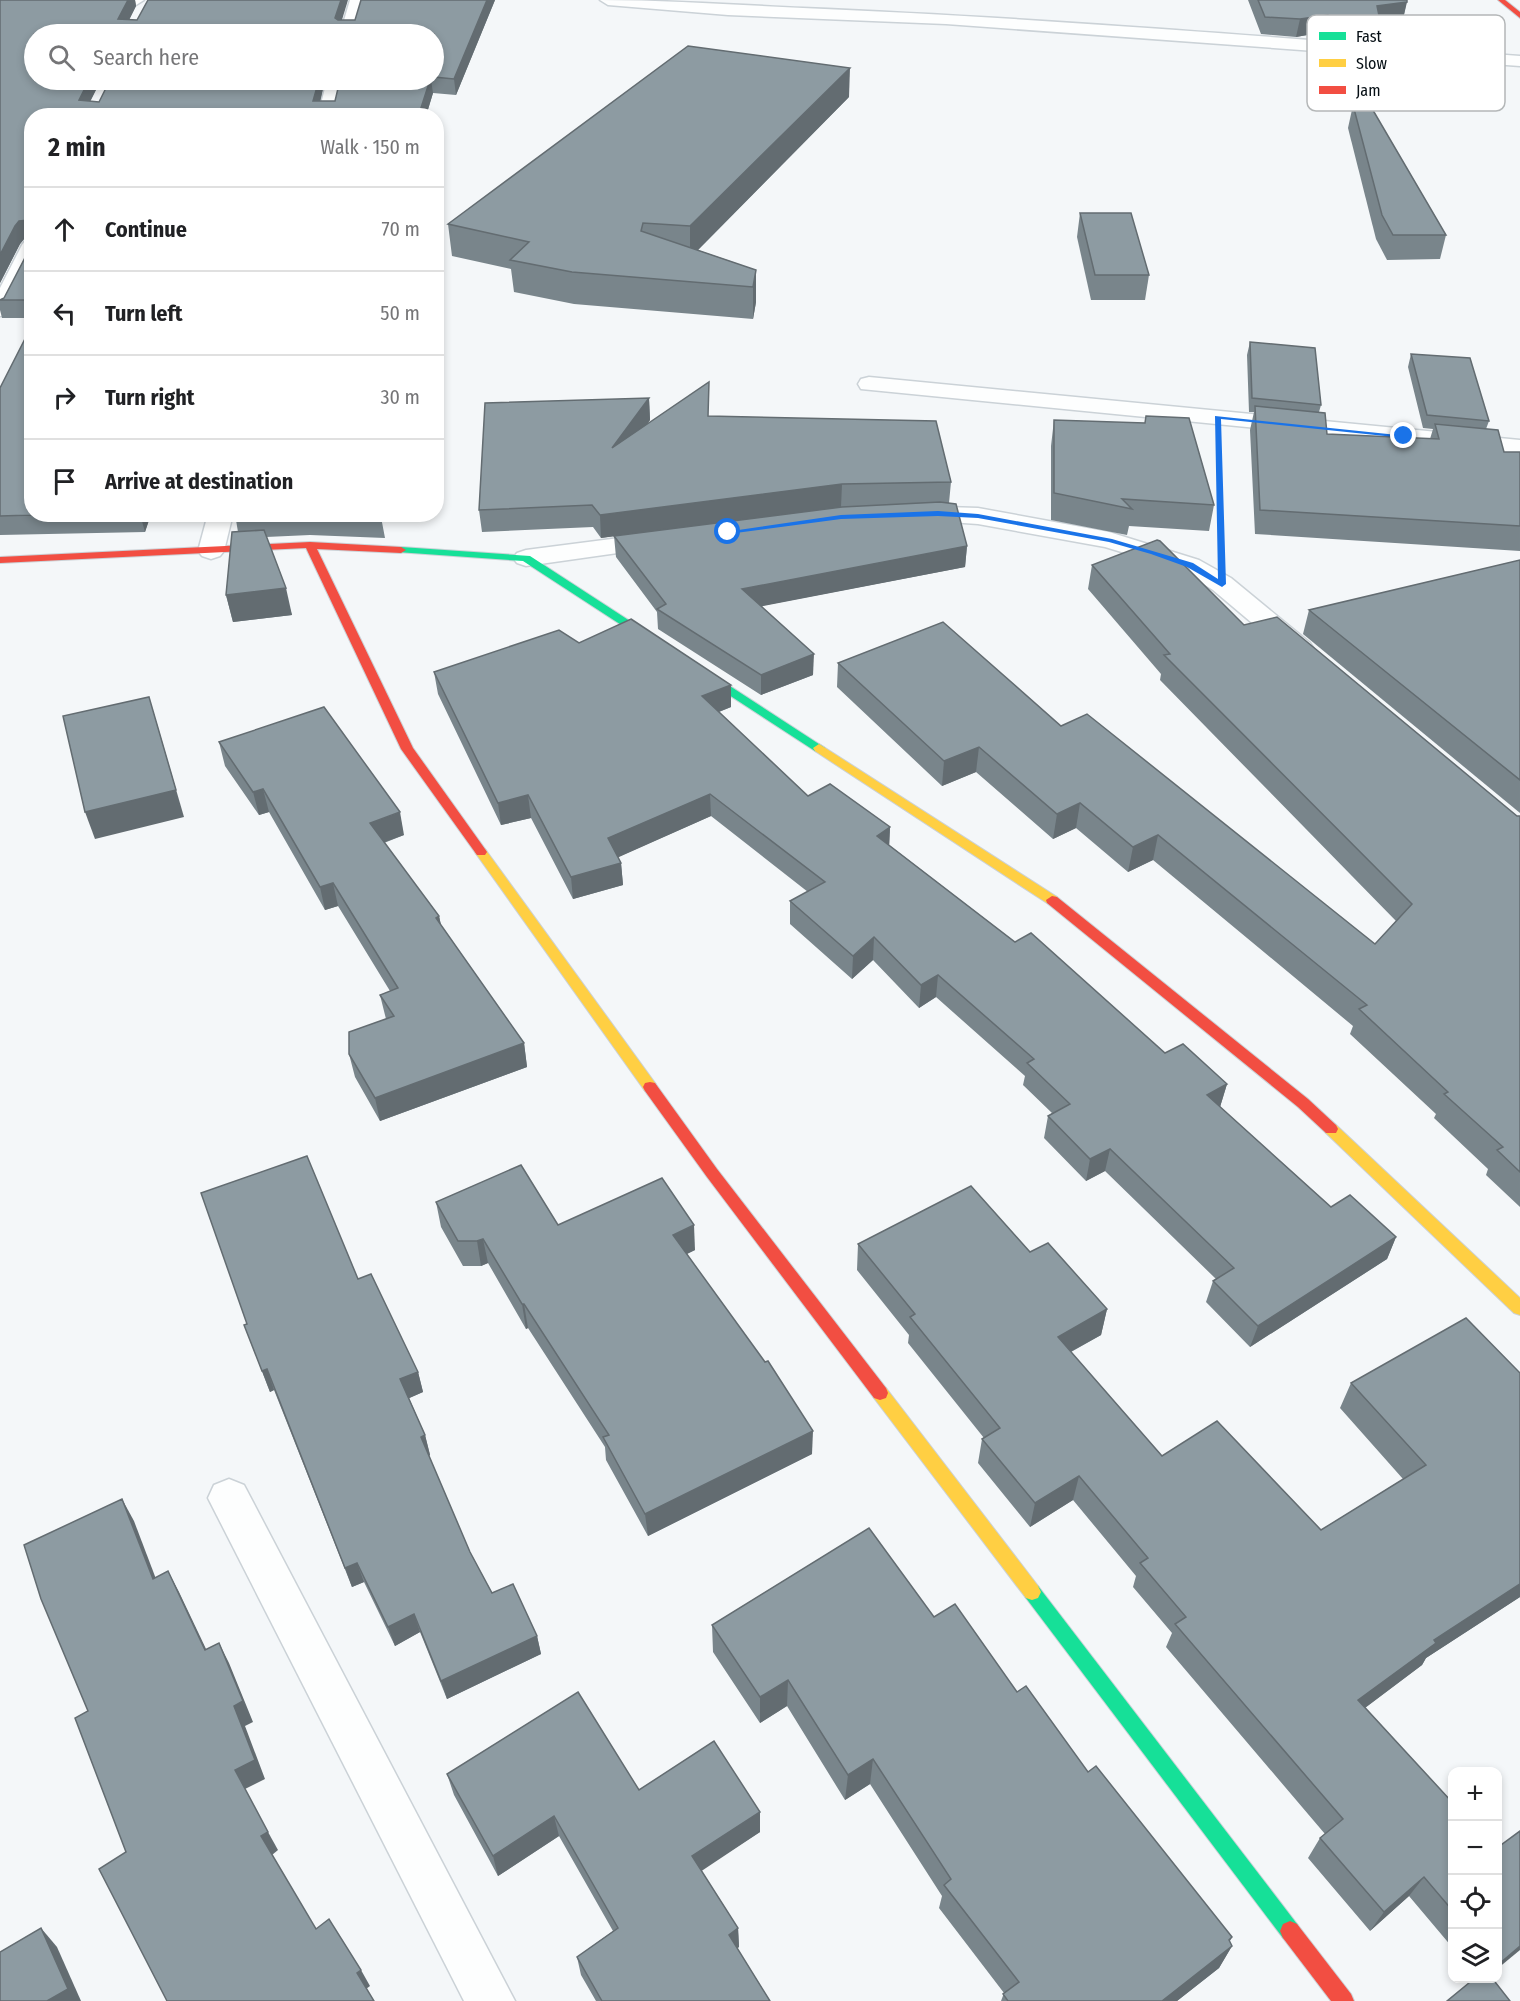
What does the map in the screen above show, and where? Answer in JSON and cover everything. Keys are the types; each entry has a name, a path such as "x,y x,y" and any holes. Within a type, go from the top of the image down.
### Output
{"street":[{"path":"0,5 136,0"},
{"path":"142,17 150,0"},
{"path":"351,24 358,0"},
{"path":"608,0 728,10 946,19 1307,45"},
{"path":"946,19 961,0"},
{"path":"1501,0 1520,16"},
{"path":"1505,60 1520,61"},
{"path":"329,108 334,90"},
{"path":"0,310 24,261"},
{"path":"869,384 1520,447"},
{"path":"895,515 938,513 978,516 1109,540 1190,565 1222,584 1321,667"},
{"path":"211,551 218,522"},
{"path":"0,560 310,545 526,558 678,538"},
{"path":"310,545 407,749 414,759 712,1173 1344,2001"},
{"path":"526,558 1052,900 1303,1102 1520,1308"},
{"path":"229,1498 490,2001"}],"path":[{"path":"1218,417 1222,584"}],"building":[{"path":"0,0 128,0 118,19 137,20 148,0 341,0 335,18 355,20 361,0 487,0 454,79 444,78 444,24 24,24 24,90 84,90 79,100 99,102 105,90 316,90 313,101 335,101 338,90 427,90 421,108 24,108 24,220 19,221 15,226 0,255"},
{"path":"1258,0 1407,0 1407,2 1377,6 1379,15 1307,15 1307,18 1300,19 1265,17"},
{"path":"688,46 850,68 690,226 643,223 641,231 756,270 753,287 572,272 510,260 529,242 448,224"},
{"path":"1355,111 1373,111 1446,235 1393,235 1382,215"},
{"path":"1080,213 1131,213 1149,275 1095,275"},
{"path":"24,260 24,300 0,300 4,298"},
{"path":"24,341 24,515 0,516 0,388"},
{"path":"1250,342 1315,348 1321,405 1252,398"},
{"path":"1411,354 1470,358 1489,421 1427,415"},
{"path":"709,382 708,416 936,421 951,482 842,484 600,515 592,505 479,510 485,403 649,398 612,448"},
{"path":"1255,406 1325,413 1327,434 1439,439 1435,424 1498,430 1504,452 1520,452 1520,526 1260,510"},
{"path":"1146,416 1189,418 1214,505 1122,499 1132,509 1054,493 1054,420 1145,423"},
{"path":"940,502 956,504 967,546 742,589 814,654 761,675 657,609 666,604 614,536 842,507"},
{"path":"264,530 286,588 226,595 232,532"},
{"path":"1157,540 1244,625 1277,617 1517,816 1520,816 1520,1172 1497,1150 1503,1147 1444,1094 1448,1092 1359,1009 1367,1005 1158,835 1133,847 1080,803 1057,814 979,747 944,761 838,663 943,622 1061,726 1087,714 1375,944 1412,904 1164,655 1170,654 1092,565"},
{"path":"1520,560 1520,780 1309,610"},
{"path":"631,619 731,685 702,696 808,796 830,784 890,827 877,836 1015,942 1031,933 1165,1053 1183,1044 1227,1084 1207,1095 1331,1207 1350,1195 1396,1237 1258,1326 1213,1281 1234,1268 1110,1149 1090,1159 1048,1116 1070,1104 1027,1063 1034,1059 938,975 921,985 874,937 853,956 790,901 825,882 710,794 608,838 621,863 571,877 528,795 498,803 434,672 559,630 579,643"},
{"path":"149,697 176,790 85,812 63,716"},
{"path":"324,707 400,812 370,823 439,916 436,918 524,1043 375,1098 349,1054 349,1032 394,1016 380,995 398,988 333,883 320,887 263,789 253,792 219,742"},
{"path":"307,1156 358,1279 371,1274 418,1372 400,1379 425,1435 421,1437 470,1552 492,1593 513,1584 537,1636 441,1681 414,1614 388,1627 357,1563 345,1568 267,1369 262,1371 244,1325 247,1324 201,1193"},
{"path":"521,1165 558,1225 662,1178 694,1225 673,1235 765,1362 768,1361 813,1431 645,1514 603,1437 609,1435 522,1304 483,1239 458,1241 436,1202"},
{"path":"971,1186 1030,1252 1048,1243 1107,1309 1058,1337 1162,1456 1217,1421 1321,1530 1426,1465 1351,1383 1466,1318 1520,1373 1520,1584 1434,1640 1436,1643 1358,1700 1448,1798 1448,1905 1424,1877 1384,1912 1320,1838 1343,1819 1175,1624 1186,1617 1140,1563 1148,1558 1079,1476 1035,1503 982,1439 1000,1428 910,1317 915,1314 858,1244"},
{"path":"122,1499 153,1579 168,1571 205,1650 219,1643 243,1701 234,1706 255,1760 235,1770 268,1832 261,1836 316,1929 329,1919 361,1970 357,1973 374,2001 167,2001 99,1869 126,1852 75,1718 88,1711 41,1599 24,1545"},
{"path":"869,1528 934,1617 955,1604 1017,1692 1026,1686 1088,1772 1096,1766 1232,1937 1229,1940 1232,1946 1162,2001 1008,2001 1003,1994 1019,1982 944,1885 951,1879 873,1759 848,1775 788,1680 760,1697 712,1625"},
{"path":"578,1692 639,1790 714,1741 760,1812 692,1856 738,1928 729,1935 770,2001 602,2001 577,1957 618,1928 554,1816 493,1856 447,1774"},
{"path":"1520,1831 1520,1946 1502,1961 1502,1875 1502,1844"},
{"path":"41,1928 68,1989 47,2001 0,2001 0,1952"},
{"path":"1469,1983 1496,1983 1510,2001 1447,2001"}],"traffic: fast":[{"path":"401,550 526,558 819,748"},
{"path":"1032,1592 1290,1931"}],"traffic: slow":[{"path":"819,748 1052,900"},
{"path":"481,852 650,1087"},
{"path":"1331,1129 1520,1308"},
{"path":"880,1393 1032,1592"}],"traffic: jam":[{"path":"1501,0 1520,16"},
{"path":"310,545 407,749 481,852"},
{"path":"0,560 310,545 401,550"},
{"path":"1052,900 1303,1103 1331,1129"},
{"path":"650,1087 712,1173 880,1393"},
{"path":"1290,1931 1344,2001"}],"route":[{"path":"728,532 841,517 938,513 978,516 1109,540 1153,552 1190,565 1222,584 1218,417 1404,436"}]}
